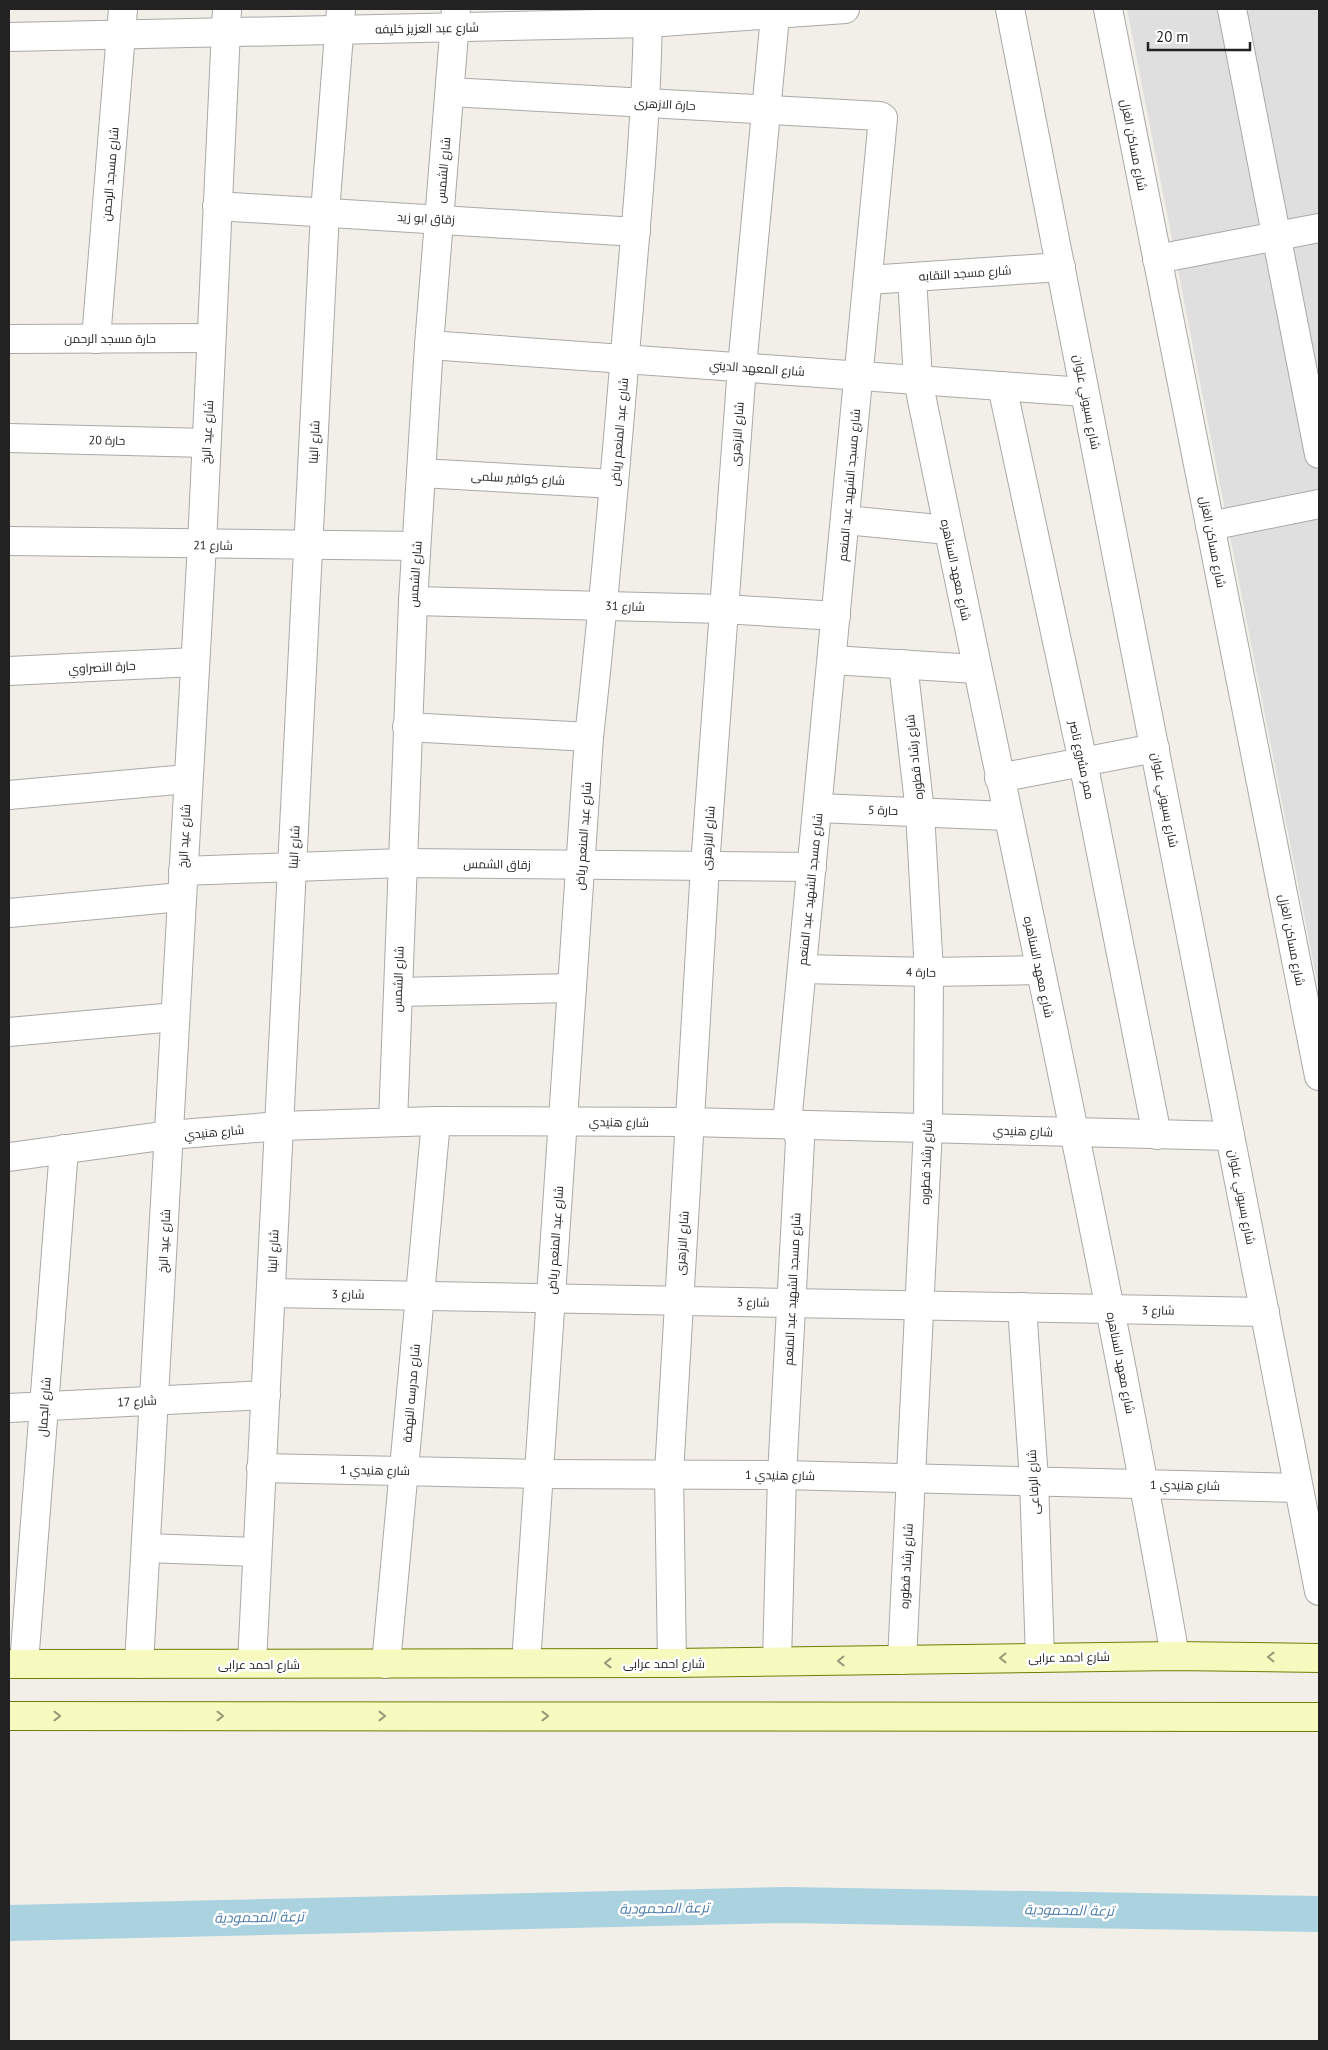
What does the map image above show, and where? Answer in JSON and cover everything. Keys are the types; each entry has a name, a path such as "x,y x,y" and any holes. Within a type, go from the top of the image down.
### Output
{"main road":[{"name":"شارع احمد عرابى","path":"16,1664 672,1663 1175,1656 1319,1658"},
{"path":"9,1716 1319,1717"}],"street":[{"name":"شارع عبد العزيز خليفه","path":"9,37 122,22 567,16 775,16 845,9"},
{"name":"شارع بسيوني علوان","path":"1010,9 1062,267 1084,392 1319,1591"},
{"name":"شارع مساكن الغزل","path":"1108,9 1319,1076"},
{"path":"1232,9 1319,454"},
{"name":"شارع عبد المنعم رياض","path":"526,1663 589,737 604,605 636,232 645,103 648,16"},
{"name":"شارع الازهرى","path":"672,1663 669,1473 705,866 742,367 775,16"},
{"name":"شارع الشمس","path":"394,1122 407,727 416,546 429,345 456,18"},
{"name":"شارع البنا","path":"252,1663 325,212 340,20"},
{"name":"شارع عيد الرخ","path":"139,1664 155,1400 187,779 202,544 227,21"},
{"name":"شارع مسجد الرحمن","path":"96,339 122,22"},
{"name":"حارة الازهرى","path":"450,92 880,116"},
{"name":"شارع مسجد الشهيد عبد المنعم","path":"778,1662 782,1475 800,1141 788,1113 884,120 880,116"},
{"name":"زقاق ابو زيد","path":"217,206 439,218 636,232"},
{"path":"1157,260 1319,228"},
{"name":"شارع مسجد النقابه","path":"868,280 1062,267"},
{"name":"شارع معهد السناهره","path":"912,277 918,380 976,669 1110,1309 1145,1484 1175,1656"},
{"name":"حارة مسجد الرحمن","path":"9,339 211,338"},
{"name":"شارع المعهد الديني","path":"429,345 1084,392"},
{"name":"ممر مشروع ناصر","path":"1002,386 1083,762 1157,1134"},
{"name":"حارة 20","path":"9,438 206,443"},
{"name":"شارع كوافير سلمى","path":"421,473 614,484"},
{"path":"1210,526 1319,504"},
{"path":"846,520 948,530"},
{"name":"شارع 21","path":"9,541 416,546"},
{"name":"شارع 31","path":"413,601 724,608 836,616"},
{"path":"832,660 976,669"},
{"name":"حارة النصراوي","path":"9,671 195,662"},
{"name":"شارع رشاد قطوره","path":"902,1660 928,1128 928,972 920,812 903,664"},
{"path":"407,727 589,737"},
{"path":"999,778 1155,748"},
{"path":"9,794 187,779"},
{"name":"حارة 5","path":"818,808 1007,816"},
{"name":"زقاق الشمس","path":"9,914 293,867 402,864 812,868"},
{"name":"حارة 4","path":"802,969 928,972 1040,970"},
{"path":"398,992 572,988"},
{"path":"9,1032 175,1017"},
{"name":"شارع هنيدي","path":"9,1157 169,1135 280,1126 436,1121 690,1122 1230,1136"},
{"name":"شارع مدرسه النهضة","path":"386,1664 436,1121"},
{"name":"شارع الجمال","path":"16,1664 44,1406 64,1149"},
{"name":"شارع 3","path":"271,1292 1265,1312"},
{"name":"شارع الرفاعى","path":"1022,1307 1034,1480 1040,1658"},
{"name":"شارع 17","path":"9,1408 266,1394"},
{"name":"شارع هنيدي 1","path":"261,1468 539,1474 669,1473 911,1477 1298,1488"},
{"path":"146,1548 257,1552"}],"shaded area":[{"path":"1127,9 1319,9 1319,991 1163,193"}],"waterway":[{"name":"ترعة المحمودية","path":"9,1923 787,1905 1319,1914"}]}
